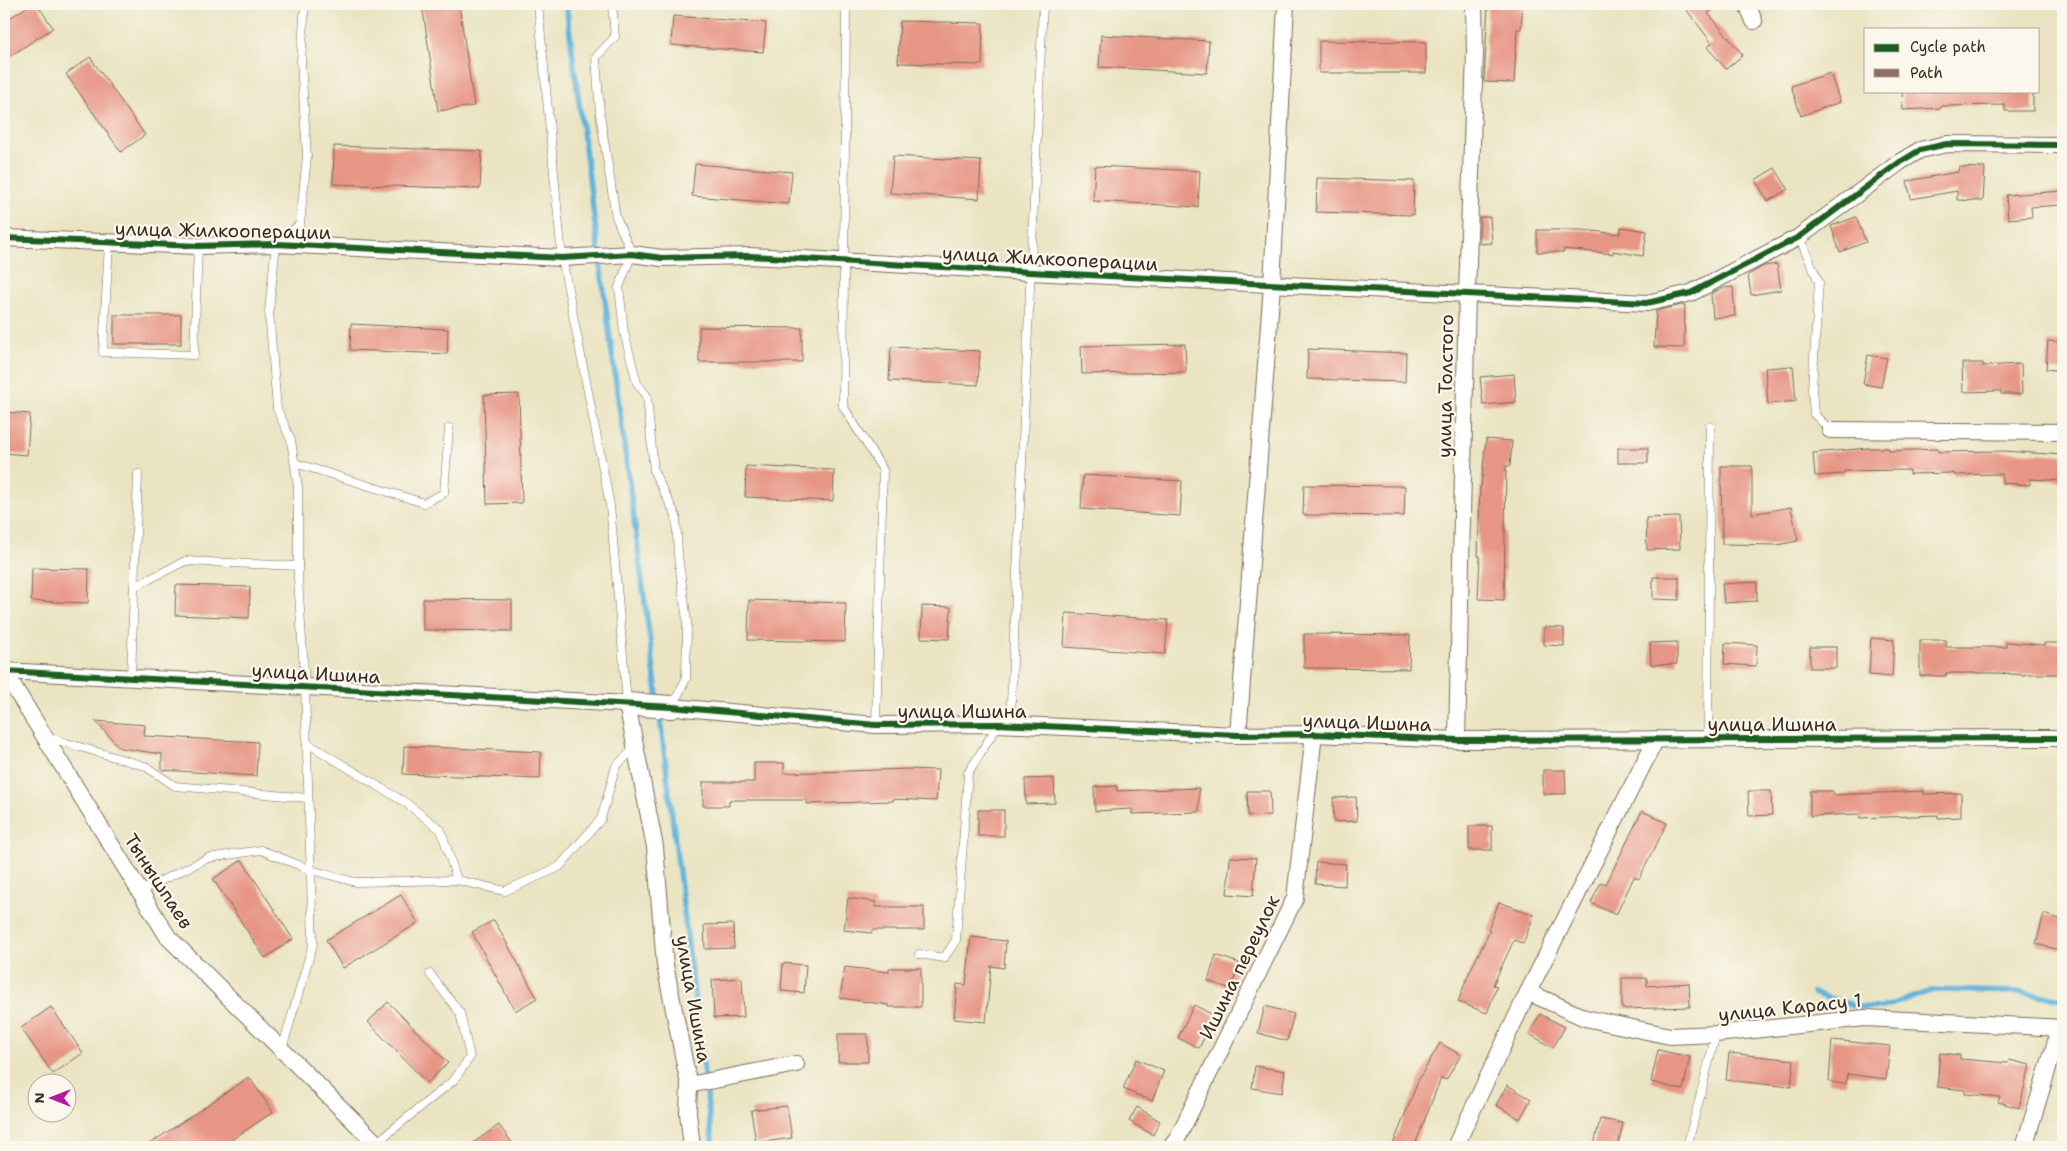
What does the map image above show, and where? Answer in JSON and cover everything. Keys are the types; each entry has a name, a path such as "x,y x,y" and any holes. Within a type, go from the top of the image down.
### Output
{"street":[{"path":"1238,735 1272,285 1286,4"},
{"name":"улица Толстого","path":"1457,740 1467,294 1475,53 1474,4"},
{"path":"1746,4 1754,21"},
{"name":"улица Жилкооперации","path":"4,238 198,246 276,244 562,258 632,254 662,258 750,256 1272,285 1647,303 1691,293 1798,237 1900,162 1920,150 1947,144 2063,145"},
{"path":"1830,430 2063,432"},
{"name":"улица Ишина","path":"4,671 627,704 655,847 665,965 689,1085 688,1114 692,1147"},
{"name":"Тынышпаев","path":"4,671 168,937 378,1145"},
{"path":"627,704 672,707"},
{"name":"улица Ишина","path":"672,707 876,725 1004,725 1238,735 1314,734 1457,740 2063,738"},
{"name":"Ишина переулок","path":"1171,1147 1177,1139 1295,898 1314,734"},
{"path":"1455,1147 1528,992 1656,739"},
{"name":"улица Карасу 1","path":"1528,992 1585,1018 1670,1036 1716,1034 1865,1018 2061,1028"},
{"path":"2024,1147 2061,1028"},
{"path":"689,1085 723,1080 796,1064"}],"lane":[{"path":"282,1050 313,944 305,687 298,566 298,487 291,440 277,409 269,311 276,244 300,224 307,156 302,61 305,4"},
{"path":"538,4 562,258 610,505 627,704"},
{"path":"612,4 615,37 596,57 600,114 616,217 632,254 619,287 624,332 637,383 647,396 654,472 676,516 678,555 687,621 686,679 672,707"},
{"path":"846,4 843,406 883,470 876,725"},
{"path":"919,954 944,958 956,940 968,774 1004,725 1043,4"},
{"path":"1798,237 1819,282 1812,388 1814,414 1830,430"},
{"path":"109,243 103,352 194,355 198,246"},
{"path":"1708,739 1710,426"},
{"path":"295,463 424,503 444,493 449,428"},
{"path":"131,678 138,474"},
{"path":"134,587 185,561 298,566"},
{"path":"44,736 145,766 175,786 308,798"},
{"path":"307,743 406,803 441,830 457,880"},
{"path":"140,891 208,858 261,850 311,870 355,882 457,880 505,891 560,868 602,819 616,766 636,748"},
{"path":"378,1145 454,1080 470,1057 460,1013 430,974"},
{"path":"1687,1147 1716,1034"}],"building":[{"path":"31,4 37,4 53,28 4,60 4,22"},
{"path":"422,4 459,4 474,106 438,111"},
{"path":"1488,4 1523,4 1521,29 1517,29 1514,83 1484,82"},
{"path":"1682,4 1720,4 1708,13 1743,55 1726,69 1707,47 1712,43"},
{"path":"673,16 766,23 763,52 671,45"},
{"path":"900,21 983,23 982,65 898,63"},
{"path":"1101,35 1209,41 1207,73 1099,67"},
{"path":"1319,41 1426,42 1426,73 1319,73"},
{"path":"90,57 145,135 121,152 66,74"},
{"path":"1830,73 1840,102 1801,116 1791,86"},
{"path":"1902,92 2033,92 2033,111 2005,111 2005,105 1941,106 1941,108 1903,110"},
{"path":"334,146 482,151 480,189 333,184"},
{"path":"893,156 981,161 979,199 890,193"},
{"path":"695,164 792,172 789,204 692,196"},
{"path":"1095,166 1200,171 1198,207 1093,201"},
{"path":"1959,167 1985,168 1983,201 1957,200 1957,191 1911,199 1907,181 1958,172"},
{"path":"1775,168 1788,189 1768,201 1755,180"},
{"path":"1317,178 1414,181 1413,215 1316,212"},
{"path":"2063,191 2063,205 2031,207 2032,217 2008,219 2006,195"},
{"path":"1480,217 1490,217 1492,243 1479,244"},
{"path":"1856,217 1866,242 1840,252 1831,226"},
{"path":"1621,227 1647,231 1643,256 1613,251 1613,254 1564,249 1564,252 1537,252 1537,230 1582,230 1620,234"},
{"path":"1777,264 1781,290 1751,295 1748,275 1764,266"},
{"path":"1733,287 1735,316 1713,318 1711,294 1723,288"},
{"path":"1685,305 1684,348 1654,347 1656,311"},
{"path":"114,315 181,315 181,344 114,344"},
{"path":"351,324 448,329 447,354 350,350"},
{"path":"699,327 802,328 802,362 699,362"},
{"path":"2048,341 2063,342 2063,371 2046,369"},
{"path":"1185,344 1186,372 1082,374 1081,346"},
{"path":"891,347 980,351 978,385 889,381"},
{"path":"1308,349 1406,353 1405,382 1307,379"},
{"path":"1868,355 1887,358 1881,387 1863,384"},
{"path":"1962,363 1983,363 1983,366 2021,364 2022,394 2001,394 2001,391 1963,392"},
{"path":"1793,366 1796,401 1768,404 1765,368"},
{"path":"1514,374 1516,402 1483,405 1480,377"},
{"path":"519,394 522,503 487,504 484,395"},
{"path":"4,412 30,414 27,455 4,453"},
{"path":"1486,439 1512,441 1510,466 1506,466 1504,600 1478,599 1480,487"},
{"path":"1618,448 1648,448 1648,463 1618,463"},
{"path":"1889,448 1889,451 1938,449 1938,452 2003,451 2063,455 2063,481 2030,479 2030,485 2002,483 2002,474 1909,474 1909,470 1844,471 1844,474 1815,476 1813,453"},
{"path":"746,466 834,470 833,501 745,497"},
{"path":"1721,466 1752,466 1752,514 1791,507 1798,541 1777,545 1722,544"},
{"path":"1083,475 1182,481 1180,516 1081,509"},
{"path":"1304,485 1405,486 1404,516 1303,515"},
{"path":"1679,517 1680,549 1647,550 1646,518"},
{"path":"32,568 89,569 88,603 31,601"},
{"path":"1653,577 1679,577 1679,600 1653,599"},
{"path":"1757,582 1757,601 1724,603 1722,584"},
{"path":"176,585 250,587 249,618 175,615"},
{"path":"423,599 512,600 512,631 423,630"},
{"path":"749,600 846,603 845,642 748,640"},
{"path":"922,606 951,607 949,639 921,638"},
{"path":"1066,613 1168,620 1165,654 1064,647"},
{"path":"1544,627 1564,628 1564,646 1544,645"},
{"path":"1304,634 1410,635 1409,669 1304,668"},
{"path":"1871,638 1894,640 1892,677 1869,675"},
{"path":"1920,640 1946,640 1946,647 2006,647 2006,642 2044,645 2044,643 2063,643 2063,674 1946,673 1946,676 1920,676"},
{"path":"1677,642 1677,664 1651,665 1650,643"},
{"path":"1725,643 1757,645 1756,666 1724,664"},
{"path":"1810,647 1836,647 1836,668 1810,668"},
{"path":"95,721 145,725 144,736 258,742 256,776 162,770 162,754 120,748"},
{"path":"404,746 541,752 540,779 403,774"},
{"path":"754,763 784,763 784,773 910,769 938,770 936,801 893,799 893,801 807,804 806,800 729,800 729,806 703,806 703,782 754,782"},
{"path":"1543,770 1565,770 1566,794 1543,794"},
{"path":"1054,778 1055,803 1026,804 1025,779"},
{"path":"1117,786 1117,791 1199,788 1199,812 1132,814 1132,809 1095,811 1094,787"},
{"path":"1247,791 1270,791 1271,815 1248,816"},
{"path":"1748,791 1771,791 1772,815 1749,816"},
{"path":"1810,791 1833,791 1833,795 1924,791 1924,794 1961,793 1961,817 1938,818 1938,815 1860,818 1859,814 1810,816"},
{"path":"1356,797 1357,821 1334,822 1333,798"},
{"path":"978,810 1004,810 1004,836 978,836"},
{"path":"1642,811 1667,823 1639,879 1634,877 1616,915 1591,903 1601,882 1606,884"},
{"path":"1469,826 1492,826 1492,850 1469,850"},
{"path":"1230,857 1256,858 1253,896 1227,894"},
{"path":"242,860 293,939 265,958 213,879"},
{"path":"1316,862 1346,864 1345,886 1315,884"},
{"path":"401,895 418,923 343,968 326,940"},
{"path":"848,898 876,902 875,907 924,907 924,930 872,930 872,933 844,930"},
{"path":"1499,902 1534,915 1523,944 1514,940 1493,985 1497,986 1487,1013 1458,1002 1468,975 1490,931 1488,930"},
{"path":"2044,914 2063,920 2063,951 2036,944"},
{"path":"494,920 537,998 515,1011 472,932"},
{"path":"733,924 734,948 705,949 704,925"},
{"path":"971,937 1006,941 1004,968 991,966 986,1022 954,1019 957,984 966,985"},
{"path":"1216,955 1239,963 1231,989 1208,981"},
{"path":"783,963 806,965 804,993 781,991"},
{"path":"845,967 889,972 889,968 921,968 921,1007 889,1007 889,1005 840,998"},
{"path":"742,978 744,1017 714,1018 712,980"},
{"path":"1622,978 1647,978 1647,986 1689,983 1690,1007 1622,1009"},
{"path":"388,1002 448,1063 427,1083 368,1022"},
{"path":"1194,1005 1215,1016 1199,1048 1178,1038"},
{"path":"1265,1006 1294,1014 1287,1041 1258,1033"},
{"path":"51,1007 83,1053 53,1074 21,1028"},
{"path":"1540,1014 1565,1027 1553,1048 1529,1034"},
{"path":"838,1034 868,1034 868,1062 838,1062"},
{"path":"1832,1040 1890,1046 1886,1079 1847,1074 1846,1084 1829,1082"},
{"path":"1440,1043 1461,1055 1446,1080 1441,1078 1414,1147 1392,1147 1419,1079"},
{"path":"1658,1050 1690,1057 1683,1090 1651,1082"},
{"path":"1729,1053 1794,1060 1791,1087 1726,1080"},
{"path":"1940,1053 1960,1055 1960,1059 2008,1063 2009,1060 2030,1065 2019,1108 1998,1102 2000,1097 1965,1094 1965,1090 1937,1087"},
{"path":"1136,1059 1164,1071 1152,1101 1123,1089"},
{"path":"1255,1066 1285,1071 1282,1093 1252,1088"},
{"path":"249,1077 273,1112 221,1147 145,1147"},
{"path":"1507,1085 1531,1099 1520,1119 1496,1105"},
{"path":"787,1106 792,1138 756,1143 751,1110"},
{"path":"1137,1107 1160,1121 1153,1135 1129,1121"},
{"path":"1600,1119 1623,1123 1618,1147 1594,1145"},
{"path":"499,1125 515,1147 467,1147"}],"waterway":[{"path":"566,4 658,701"},
{"path":"659,710 713,1147"},
{"path":"1813,993 1859,1007 1881,1008 1934,990 2019,992 2063,999"}],"marked path":[{"path":"2060,1028 2063,1016"}],"cycle path":[{"path":"4,238 198,246 276,244 562,258 632,254 662,258 750,256 1647,303 1691,293 1799,237 1900,162 1920,150 1947,144 2063,145"},
{"path":"4,671 672,707 876,725 998,724 1238,735 1314,734 1457,740 2063,738"}]}
